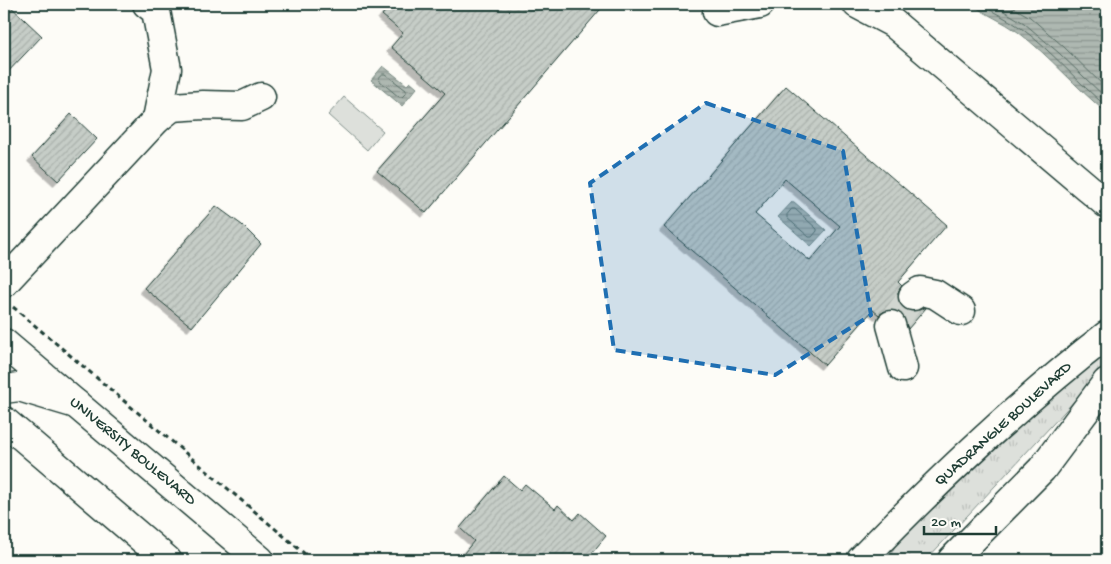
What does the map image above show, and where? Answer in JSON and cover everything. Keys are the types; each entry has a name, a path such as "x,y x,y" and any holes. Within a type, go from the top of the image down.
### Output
{"street":[{"path":"147,4 156,11 167,69 157,119"},
{"path":"717,12 760,4"},
{"path":"857,4 893,23 1107,204"},
{"path":"8,294 157,119 172,107 242,106 261,97"},
{"path":"914,296 920,291 935,294 961,310"},
{"path":"891,325 903,368"},
{"name":"QUADRANGLE BOULEVARD","path":"861,560 988,435 1082,354 1107,335"},
{"name":"UNIVERSITY BOULEVARD","path":"4,343 260,560"},
{"path":"952,560 1042,469 1107,382"},
{"path":"4,388 19,386 76,404"},
{"path":"4,421 167,560"}],"path":[{"path":"8,294 312,560"}],"highlighted area":[{"path":"706,103 843,151 871,315 775,375 614,350 590,183"}],"green space":[{"path":"344,97 383,131 367,150 328,115"},
{"path":"1107,352 1107,366 926,560 888,560 898,540 1003,436"}],"water":[{"path":"971,4 1107,4 1107,113 1030,41"},
{"path":"383,66 407,85 410,82 417,88 402,106 371,80"},
{"path":"793,201 826,230 811,246 778,217"}],"building":[{"path":"4,4 8,4 42,36 4,76"},
{"path":"391,4 605,4 426,213 377,171 445,93 391,47 403,33 382,15"},
{"path":"786,86 947,225 898,282 902,286 897,297 906,310 914,312 926,308 908,329 902,314 895,310 886,310 879,315 873,310 825,365 664,227","holes":["785,179 840,226 810,261 755,214"]},
{"path":"71,114 97,139 58,181 32,157"},
{"path":"216,206 242,225 261,244 192,327 144,288"},
{"path":"504,476 520,490 525,484 555,509 558,505 574,520 580,513 606,536 586,560 458,560 474,541 460,528"}],"tunnel":[{"path":"891,325 913,296"}]}
